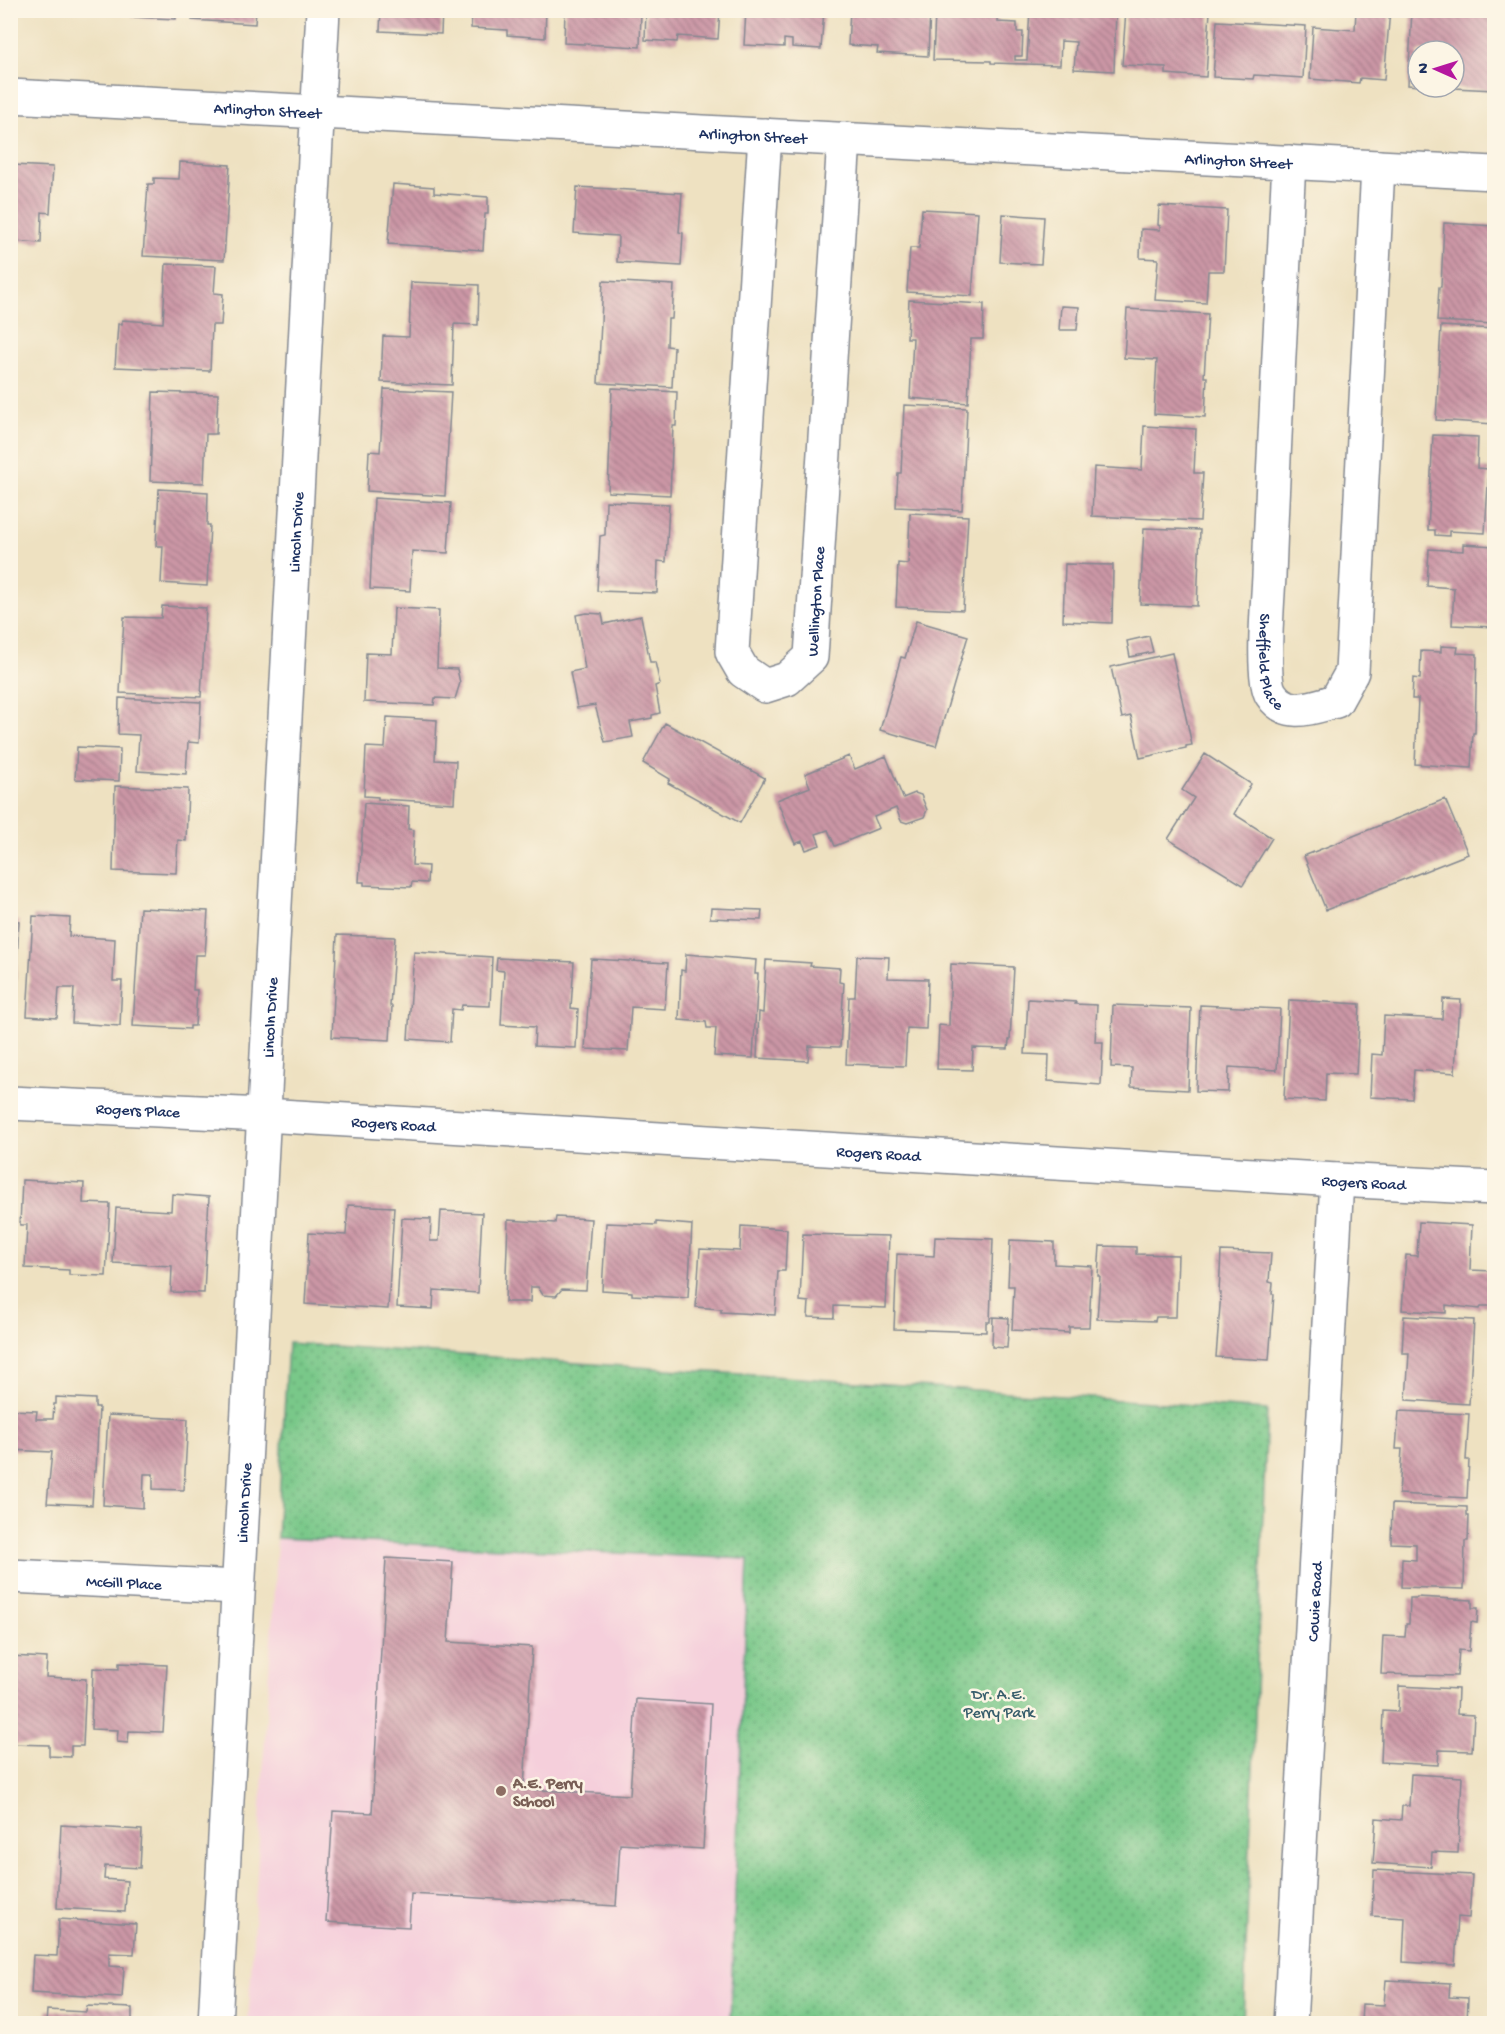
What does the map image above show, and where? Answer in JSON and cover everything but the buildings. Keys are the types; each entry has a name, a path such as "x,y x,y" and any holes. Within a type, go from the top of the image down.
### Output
{"street":[{"name":"Lincoln Drive","path":"215,2024 323,10"},
{"name":"Arlington Street","path":"10,96 1494,173"},
{"name":"Wellington Place","path":"765,135 732,652 743,671 765,686 787,679 811,657 844,139"},
{"name":"Sheffield Place","path":"1289,162 1265,664 1269,693 1282,706 1302,711 1336,701 1352,672 1378,167"},
{"name":"Rogers Place","path":"10,1103 264,1115"},
{"name":"Rogers Road","path":"264,1115 1494,1188"},
{"name":"Cowie Road","path":"1290,2024 1336,1180"},
{"name":"McGill Place","path":"10,1576 238,1587"}],"shaded area":[{"name":"A.E. Perry School","path":"277,1538 748,1558 730,2023 248,2024"}],"green space":[{"name":"Dr. A.E. Perry Park","path":"288,1343 1267,1410 1243,2023 730,2023 748,1559 277,1538"}],"place":[{"name":"A.E. Perry School","path":"501,1791"}]}
